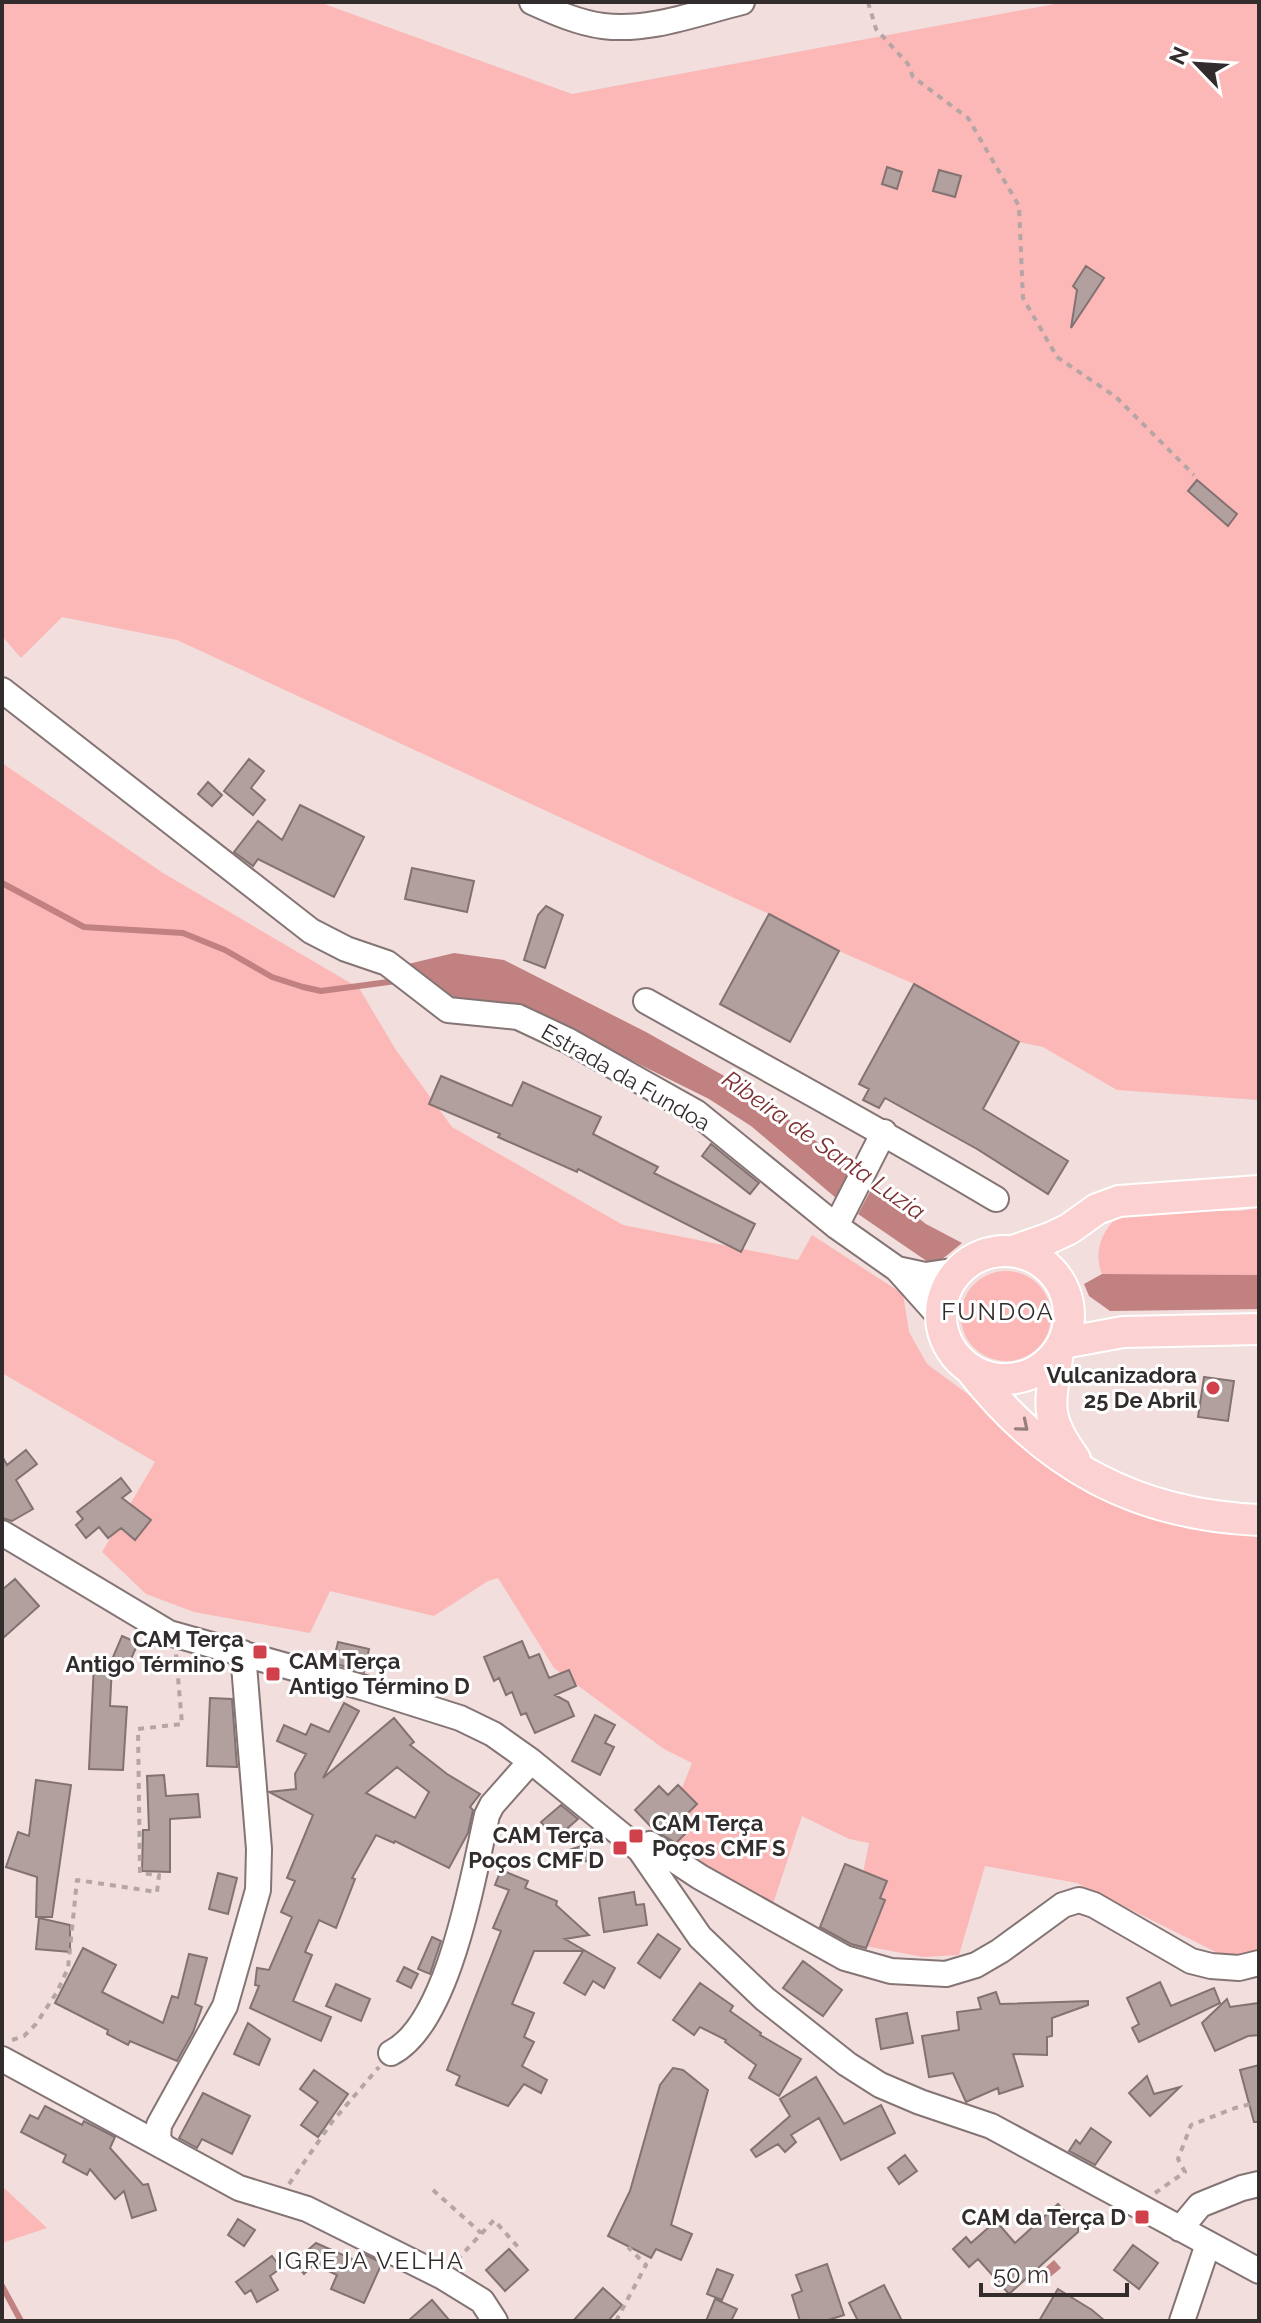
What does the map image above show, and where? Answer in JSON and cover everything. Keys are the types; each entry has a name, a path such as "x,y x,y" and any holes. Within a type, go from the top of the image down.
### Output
{"main road":[{"path":"1259,1191 1119,1201 1097,1209 1050,1238 999,1252 955,1275 941,1304 940,1317 949,1347 996,1403 1051,1450 1085,1472 1122,1492 1164,1508 1225,1519 1259,1520"},
{"path":"1085,1472 1058,1435 1051,1406 1061,1347 1069,1326 1065,1291 1073,1245 1086,1217"},
{"path":"999,1252 1039,1260 1086,1313 1123,1332"},
{"path":"971,1370 994,1379 1018,1378 1041,1369 1061,1347 1123,1332 1259,1329"}],"street":[{"path":"532,2 556,13 601,26 641,27 742,2"},
{"name":"Estrada da Fundoa","path":"2,690 311,931 346,949 387,963 448,1010 518,1017 567,1040 706,1121 842,1216 897,1269 940,1317"},
{"path":"646,1001 884,1132 996,1199"},
{"path":"842,1216 884,1132"},
{"path":"897,1269 925,1275 955,1275"},
{"path":"2,1533 169,1633 460,1718 493,1734 640,1850 700,1937 765,1999 847,2064 893,2091 991,2126 1259,2271"},
{"path":"163,2146 158,2139 159,2125 225,2006 258,1890 259,1849 243,1653"},
{"path":"391,2053 401,2048 423,2020 448,1973 487,1815 492,1805 531,1761"},
{"path":"640,1850 650,1844 700,1877 845,1958 891,1971 946,1974 976,1965 1063,1905 1079,1900 1094,1905 1191,1961 1239,1968 1259,1963"},
{"path":"3,2048 163,2146 239,2188 307,2209 443,2277 482,2301 495,2321"},
{"path":"1180,2229 1200,2205 1259,2184"},
{"path":"1182,2321 1208,2244"}],"path":[{"path":"868,2 876,29 908,64 913,77 968,118 1019,206 1023,298 1057,357 1116,397 1194,475"},
{"path":"3,2048 12,2040 24,2036 57,1992 68,1968 77,1880 157,1892 159,1875 140,1873 138,1729 182,1724 175,1652"},
{"path":"280,2199 323,2133 391,2053"},
{"path":"1137,2205 1185,2172 1178,2159 1191,2125 1259,2102"},
{"path":"433,2190 481,2233"},
{"path":"443,2277 494,2220 518,2247"},
{"path":"616,2321 646,2265 628,2247"}],"shaded area":[{"path":"2,2 319,2 572,94 1065,2 1259,2 1259,1100 1117,1090 1043,1047 1019,1042 914,984 839,951 769,914 177,640 62,617 21,658 2,636"},
{"path":"2,763 163,873 359,988 396,1050 452,1127 623,1225 798,1260 812,1235 903,1294 909,1332 927,1364 1007,1423 1048,1463 1097,1497 1149,1518 1259,1534 1259,1954 1224,1956 1077,1883 985,1866 959,1955 923,1957 849,1943 869,1843 849,1839 802,1816 773,1904 707,1866 665,1830 692,1763 664,1749 554,1668 498,1578 488,1581 434,1616 330,1591 310,1633 194,1612 146,1594 102,1552 155,1462 2,1373"},
{"path":"454,953 504,960 646,1032 735,1082 773,1107 850,1168 838,1195 836,1198 751,1126 709,1099 536,1013 453,1000 408,964"},
{"path":"874,1184 926,1224 962,1243 940,1261 931,1264 858,1214"},
{"path":"1259,1208 1259,1275 1102,1274 1099,1248 1110,1224 1123,1211 1240,1211"},
{"path":"1006,1271 1023,1274 1038,1284 1048,1299 1051,1316 1048,1333 1038,1348 1023,1358 1006,1361 989,1358 974,1348 964,1333 961,1316 964,1299 974,1284 989,1274"},
{"path":"1102,1274 1259,1275 1259,1309 1110,1311 1089,1296 1084,1284"},
{"path":"2,2186 47,2228 2,2243"},
{"path":"1054,2260 1061,2268 1043,2283 1037,2275"}],"building":[{"path":"887,167 902,172 897,189 882,184"},
{"path":"939,170 961,176 955,197 933,191"},
{"path":"1086,266 1104,278 1071,328 1077,290 1073,286"},
{"path":"1197,480 1237,514 1228,526 1188,491"},
{"path":"249,759 264,771 251,788 265,800 253,815 224,791"},
{"path":"208,782 222,795 212,806 198,794"},
{"path":"300,805 364,837 334,897 258,859 253,866 234,852 258,821 282,840"},
{"path":"412,868 474,881 467,912 405,899"},
{"path":"546,906 563,915 545,968 524,960 538,915"},
{"path":"769,914 839,951 790,1042 720,1004"},
{"path":"914,984 1019,1042 983,1109 1068,1161 1048,1194 977,1149 885,1098 879,1108 863,1100 869,1089 859,1084"},
{"path":"441,1076 512,1106 523,1082 601,1117 593,1134 658,1167 654,1173 755,1224 741,1252 578,1169 577,1172 429,1104"},
{"path":"711,1144 759,1183 750,1194 702,1156"},
{"path":"1204,1377 1234,1381 1228,1421 1198,1417"},
{"path":"26,1450 37,1464 16,1480 33,1509 12,1521 2,1518 2,1456 7,1465"},
{"path":"121,1478 131,1491 122,1498 151,1520 135,1540 121,1528 108,1538 99,1527 86,1538 76,1525 83,1519 77,1512"},
{"path":"15,1579 39,1606 2,1639 2,1590"},
{"path":"122,1636 138,1643 127,1668 111,1662"},
{"path":"522,1641 529,1658 539,1654 549,1678 569,1670 576,1686 555,1695 568,1702 574,1716 535,1733 526,1713 521,1715 512,1692 506,1695 499,1678 494,1681 484,1657"},
{"path":"338,1642 369,1649 364,1672 333,1663"},
{"path":"94,1664 112,1665 110,1706 127,1707 123,1770 89,1769"},
{"path":"210,1698 232,1699 237,1767 207,1766"},
{"path":"344,1703 359,1711 323,1778 394,1718 414,1742 410,1745 447,1774 480,1794 470,1807 473,1810 468,1833 449,1868 376,1835 352,1878 355,1879 336,1928 319,1920 305,1952 312,1955 293,2001 331,2017 321,2041 250,2008 259,1986 255,1985 257,1968 269,1970 292,1917 281,1912 295,1881 287,1878 313,1815 269,1792 296,1789 295,1774 306,1754 277,1741 284,1725 306,1735 311,1724 329,1732","holes":["397,1767 429,1792 415,1818 366,1793"]},
{"path":"595,1715 615,1725 605,1743 614,1747 600,1775 572,1761"},
{"path":"164,1775 166,1796 198,1794 200,1817 170,1819 170,1872 142,1871 143,1830 149,1830 147,1776"},
{"path":"36,1780 71,1785 52,1917 36,1917 37,1877 6,1867 18,1832 29,1836"},
{"path":"678,1785 697,1804 679,1822 688,1831 676,1843 654,1830 635,1810 659,1786 668,1795"},
{"path":"561,1805 578,1819 555,1839 541,1822"},
{"path":"588,1844 593,1859 570,1866 566,1851"},
{"path":"845,1864 887,1881 880,1898 885,1900 866,1948 851,1944 820,1927"},
{"path":"501,1870 528,1881 525,1888 557,1901 556,1905 589,1935 565,1939 615,1968 604,1988 593,1981 585,1995 564,1983 583,1951 534,1951 512,2004 534,2013 524,2037 534,2042 522,2066 547,2080 541,2093 524,2084 508,2106 456,2085 460,2076 447,2070 501,1931 493,1928 509,1890 495,1885"},
{"path":"218,1873 237,1878 228,1914 209,1909"},
{"path":"634,1892 636,1905 644,1904 647,1925 604,1932 599,1898"},
{"path":"39,1918 70,1925 70,1952 36,1949"},
{"path":"658,1934 680,1949 660,1978 638,1963"},
{"path":"432,1937 441,1941 430,1974 418,1969"},
{"path":"83,1948 116,1965 102,1992 163,2023 172,1996 178,1998 189,1954 207,1958 195,2004 202,2007 177,2061 130,2041 128,2045 107,2034 108,2030 55,2003"},
{"path":"803,1961 842,1990 823,2016 783,1988"},
{"path":"404,1967 418,1974 411,1988 397,1981"},
{"path":"1160,1982 1171,2006 1214,1988 1220,2003 1139,2042 1132,2028 1139,2024 1127,1998"},
{"path":"700,1983 733,2006 730,2011 760,2035 801,2059 779,2096 749,2078 756,2065 726,2040 700,2027 694,2035 673,2020"},
{"path":"336,1984 370,1999 361,2021 326,2006"},
{"path":"996,1992 1000,2004 1088,2001 1088,2005 1052,2018 1052,2036 1047,2037 1047,2055 1013,2054 1023,2086 999,2094 998,2088 966,2102 953,2073 929,2077 922,2036 959,2030 957,2012 981,2009 978,1998"},
{"path":"1227,1999 1230,2007 1259,2003 1259,2035 1248,2036 1215,2051 1202,2023"},
{"path":"907,2013 913,2043 881,2049 876,2019"},
{"path":"248,2023 270,2039 259,2065 234,2054"},
{"path":"1259,2065 1259,2122 1254,2122 1240,2070"},
{"path":"673,2068 683,2070 708,2090 671,2225 692,2234 681,2260 656,2249 651,2258 608,2236 630,2191 660,2085"},
{"path":"314,2070 348,2094 318,2137 301,2125 318,2102 300,2089"},
{"path":"1147,2076 1154,2094 1180,2087 1150,2116 1129,2093"},
{"path":"816,2077 844,2124 881,2105 895,2133 841,2160 819,2118 791,2135 796,2142 785,2152 778,2144 756,2157 751,2150 790,2116 780,2099"},
{"path":"203,2093 250,2116 232,2154 202,2139 197,2148 179,2138"},
{"path":"45,2106 115,2137 110,2148 143,2185 148,2184 156,2210 132,2218 124,2191 115,2199 90,2169 87,2175 63,2162 66,2155 21,2132 30,2115 38,2119"},
{"path":"1091,2128 1111,2142 1095,2165 1069,2151 1076,2140 1080,2144"},
{"path":"905,2155 917,2171 899,2184 888,2168"},
{"path":"1058,2204 1078,2226 1078,2232 1009,2294 978,2259 969,2267 953,2249 966,2237 971,2243 996,2221 1015,2243"},
{"path":"238,2219 255,2230 244,2246 228,2235"},
{"path":"316,2243 354,2260 358,2251 382,2263 364,2303 331,2289 337,2275 314,2264 304,2274 294,2262"},
{"path":"1133,2245 1158,2263 1139,2289 1114,2270"},
{"path":"509,2249 528,2270 505,2291 486,2270"},
{"path":"272,2256 281,2268 270,2276 278,2290 257,2302 251,2290 245,2294 236,2282"},
{"path":"827,2264 844,2315 825,2321 800,2321 792,2295 802,2291 796,2275"},
{"path":"717,2269 733,2275 722,2300 707,2294"},
{"path":"884,2285 902,2321 858,2321 849,2303"},
{"path":"603,2288 622,2305 608,2321 573,2321"},
{"path":"1058,2289 1092,2310 1105,2321 1039,2321"},
{"path":"715,2299 737,2309 731,2321 706,2321"},
{"path":"432,2300 450,2321 408,2321"}],"waterway":[{"name":"Ribeira de Santa Luzia","path":"2,883 84,927 183,933 225,950 272,977 303,987 321,991 396,981"},
{"path":"2,2286 21,2321"}],"place":[{"name":"Vulcanizadora 25 De Abril","path":"1213,1388"},
{"name":"CAM Terça Antigo Término S","path":"260,1652"},
{"name":"CAM Terça Antigo Término D","path":"273,1674"},
{"name":"CAM Terça Poços CMF S","path":"636,1836"},
{"name":"CAM Terça Poços CMF D","path":"620,1848"},
{"name":"CAM da Terça D","path":"1142,2217"}],"district":[{"name":"FUNDOA","path":"998,1311"},
{"name":"IGREJA VELHA","path":"371,2260"}]}
